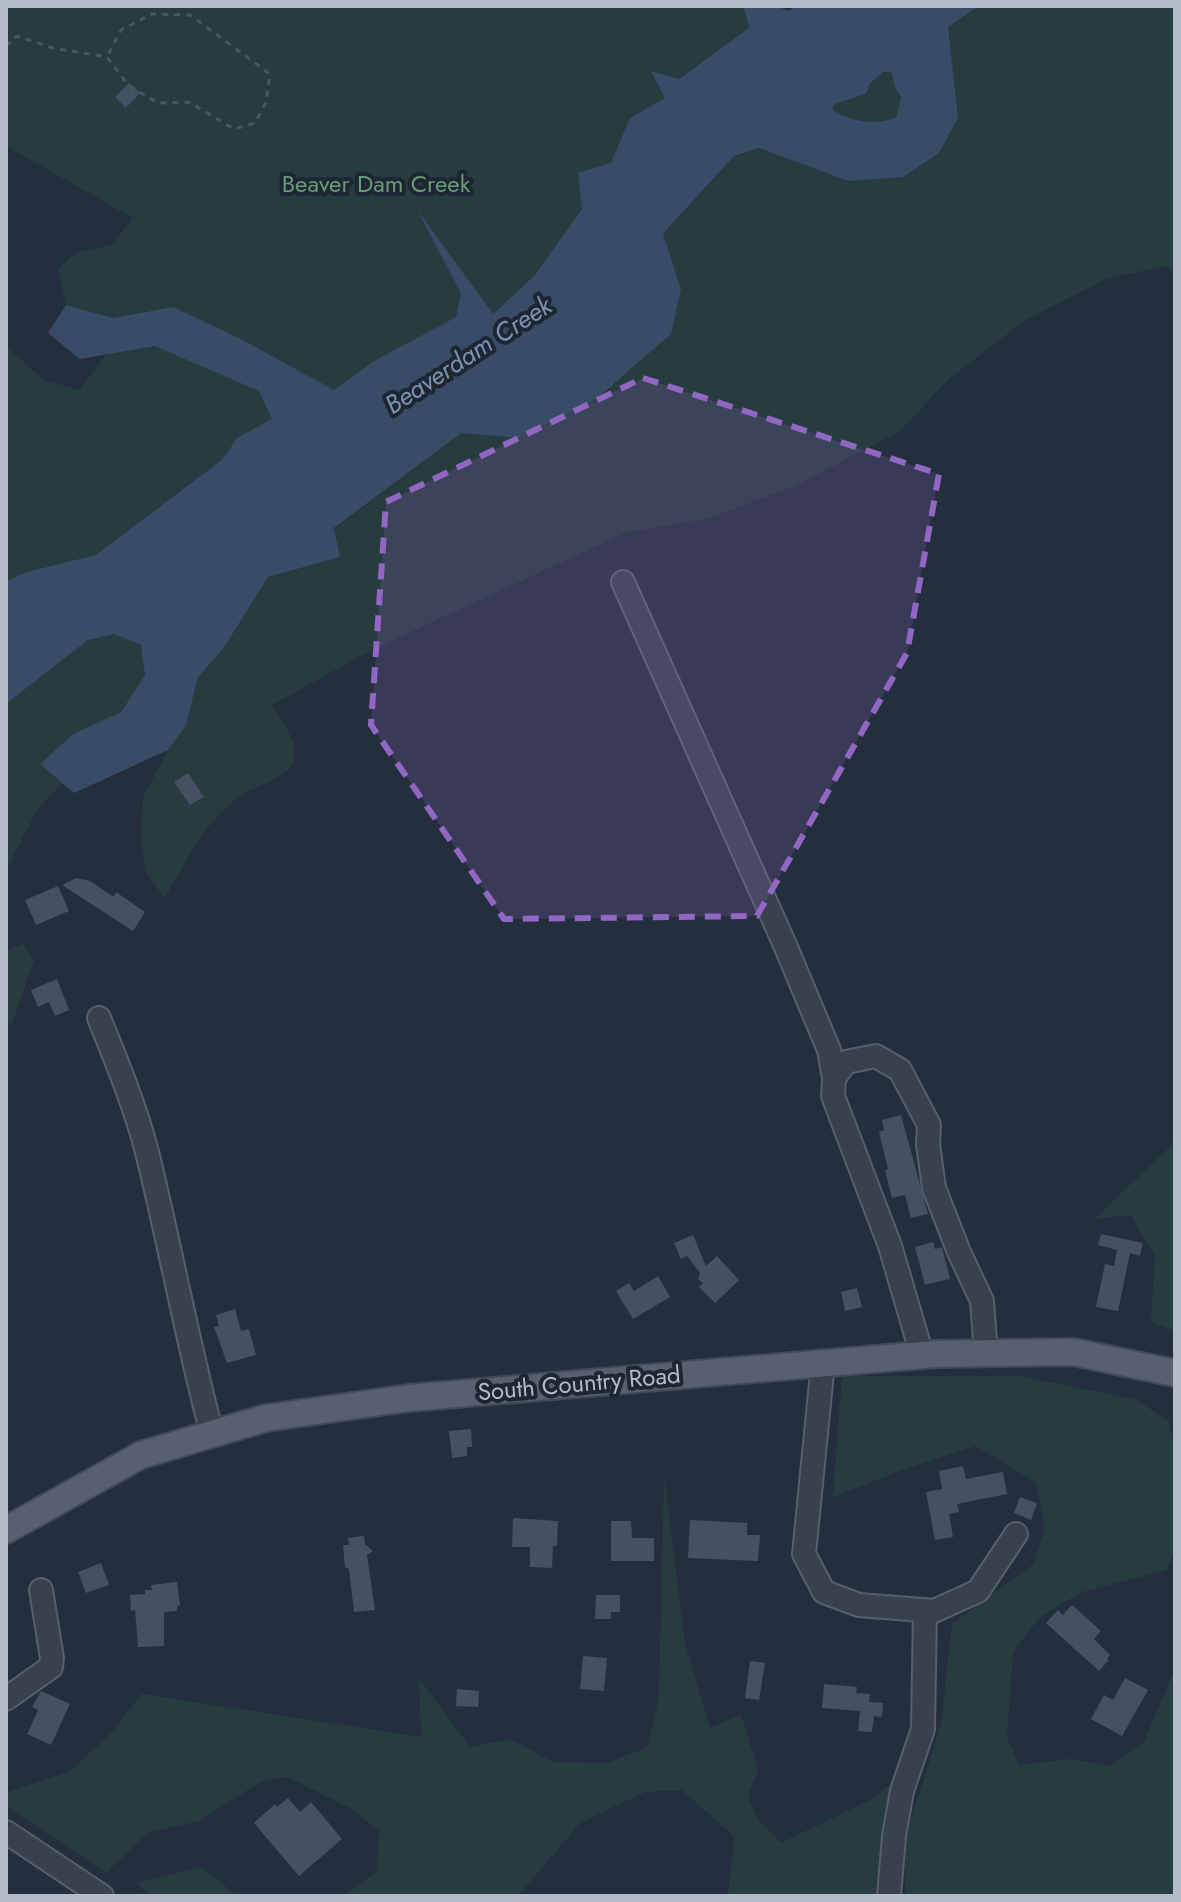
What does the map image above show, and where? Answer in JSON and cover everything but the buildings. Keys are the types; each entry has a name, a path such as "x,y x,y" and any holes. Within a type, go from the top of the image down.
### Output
{"main road":[{"name":"South Country Road","path":"6,1530 141,1455 266,1418 409,1398 922,1355 1073,1352 1175,1373"}],"street":[{"path":"623,582 829,1050 834,1078 833,1096 890,1246 922,1355"},
{"path":"99,1018 122,1074 146,1150 189,1346 212,1434"},
{"path":"834,1078 846,1062 876,1056 900,1070 929,1125 928,1144 934,1188 982,1301 986,1354"},
{"path":"823,1363 804,1554 824,1592 859,1605 934,1611 978,1591 1016,1534"},
{"path":"6,1699 51,1667 41,1590"},
{"path":"889,1896 894,1836 902,1791 923,1729 925,1610"},
{"path":"6,1832 102,1896"}],"path":[{"path":"6,46 17,36 53,48 107,57 129,86 158,103 189,102 234,129 255,123 266,102 270,74 190,15 152,14 121,30 107,57"}],"highlighted area":[{"path":"643,378 939,474 907,653 757,916 504,919 371,725 386,502"}],"green space":[{"name":"Beaver Dam Creek","path":"6,6 757,6 744,9 749,28 679,79 666,98 630,118 648,143 555,247 535,275 498,309 463,348 104,569 6,598 6,346 44,380 80,390 106,354 155,346 173,307 113,318 66,305 58,269 75,253 111,245 133,218 6,146"},
{"path":"979,6 1175,6 1175,275 1165,266 1106,279 1024,321 949,379 899,432 795,486 710,518 625,533 372,650 272,705 292,741 294,757 291,766 276,778 243,794 218,816 180,870 165,899 146,872 141,838 143,797 168,750 186,725 198,677 223,649 268,577 340,557 334,529 461,432 519,438 681,289 663,235 734,156 760,148 848,181 957,118 948,27"},
{"path":"883,72 893,72 894,85 902,97 898,116 882,121 865,121 833,110 833,104 866,94"},
{"path":"114,634 141,645 145,675 121,712 73,734 41,765 63,783 37,810 10,863 6,864 6,704 88,640"},
{"path":"23,944 34,960 12,1024 6,1023 6,951"},
{"path":"1175,1138 1175,1331 1151,1322 1155,1256 1130,1215 1094,1219 1166,1151"},
{"path":"842,1376 1020,1376 1135,1399 1168,1421 1175,1445 1175,1549 1167,1570 1082,1592 1040,1617 1013,1652 1007,1738 1019,1765 1070,1759 1110,1766 1144,1742 1175,1668 1175,1896 906,1896 903,1846 941,1724 952,1624 1034,1564 1045,1527 1036,1482 976,1446 833,1497"},
{"path":"664,1477 685,1643 710,1728 741,1715 758,1769 748,1796 758,1820 781,1843 870,1800 894,1781 876,1896 728,1896 735,1837 682,1790 645,1792 580,1823 518,1896 344,1896 377,1871 379,1831 350,1808 288,1777 260,1782 199,1821 147,1833 107,1872 6,1805 6,1793 69,1772 110,1734 142,1694 421,1737 419,1678 470,1747 510,1739 553,1762 607,1763 648,1747 659,1696"},
{"path":"202,1867 237,1896 152,1896 136,1883"}],"water":[{"name":"Beaverdam Creek","path":"776,6 789,11 796,6 979,6 948,27 958,118 939,153 903,177 848,181 759,148 734,156 663,234 681,289 671,334 595,400 519,438 461,433 334,528 340,557 268,577 223,649 198,677 186,725 168,750 74,793 40,764 73,734 121,712 145,675 141,645 114,634 88,640 6,704 6,581 27,572 96,555 223,459 237,438 272,419 259,391 155,346 80,359 48,333 66,305 113,318 173,307 241,339 334,390 374,361 456,317 461,294 418,211 493,314 535,275 582,209 578,173 611,163 630,118 665,98 651,71 679,79 749,28 744,8","holes":["883,72 892,72 894,85 901,97 897,116 882,121 865,121 833,110 834,104 866,94 870,84"]}]}
